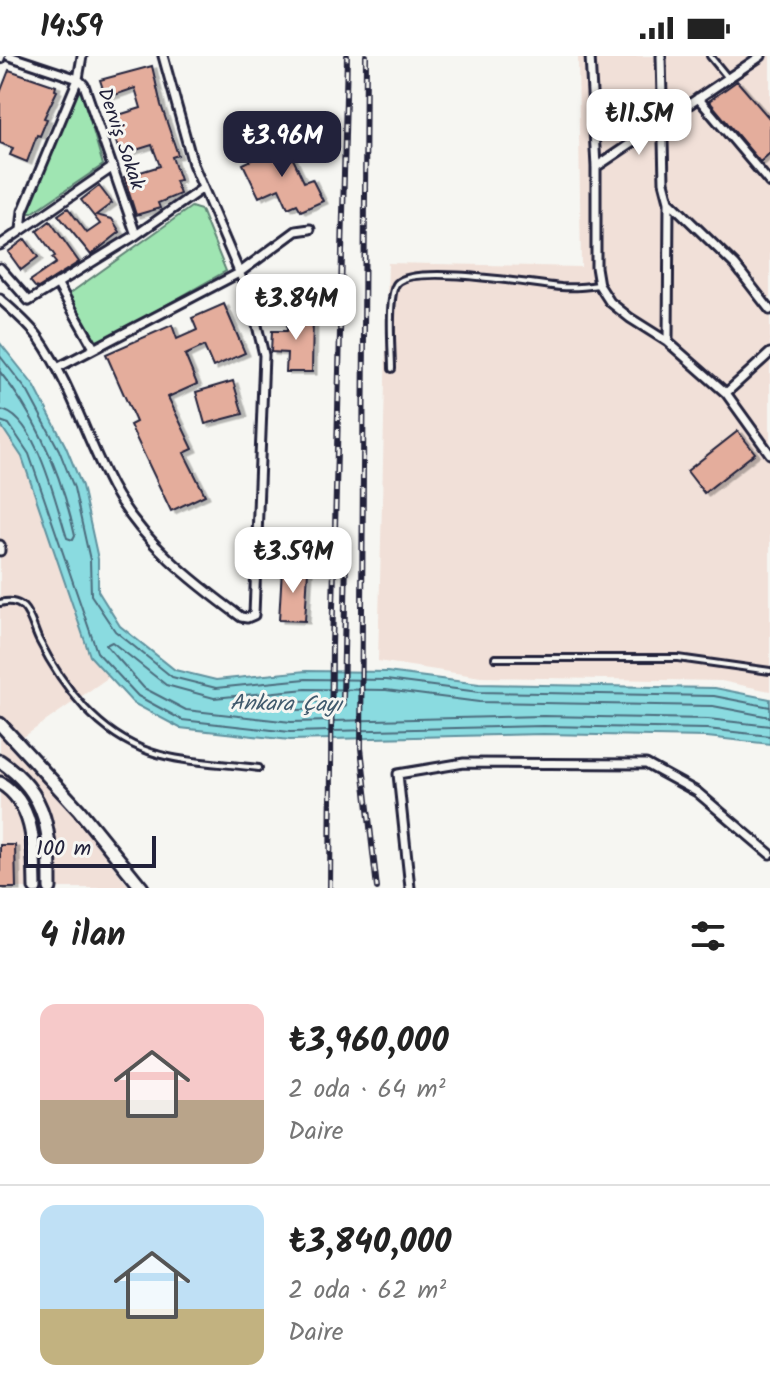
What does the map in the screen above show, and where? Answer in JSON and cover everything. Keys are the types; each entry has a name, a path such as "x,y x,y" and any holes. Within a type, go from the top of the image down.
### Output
{"street":[{"name":"Derviş Sokak","path":"9,56 78,79 84,85 136,235"},
{"path":"21,230 23,211 78,79 82,56"},
{"path":"0,299 37,336 57,368 112,488 142,531 191,580 241,617 254,615 264,355 251,300 193,164 163,56"},
{"path":"590,56 599,285 610,302 668,342 726,393 770,454"},
{"path":"661,56 664,182 669,201 668,342"},
{"path":"596,167 761,56"},
{"path":"698,98 770,183"},
{"path":"0,245 113,167"},
{"path":"0,268 29,301 136,235 203,188"},
{"path":"669,201 735,265 770,310"},
{"path":"57,368 239,273 296,231 310,229"},
{"path":"57,283 94,348"},
{"path":"726,393 770,353"},
{"path":"0,724 79,810 142,888"},
{"path":"0,761 18,773 44,812 50,836 50,888"},
{"path":"410,888 398,774 464,763 646,764 697,792 770,854"},
{"path":"0,783 11,790 26,812 34,844 35,888"}],"lane":[{"path":"710,56 728,78"},
{"path":"392,369 392,298 396,285 405,278 502,279 569,287 599,285"},
{"path":"0,603 14,602 25,609 64,682 84,707 121,739 160,755 259,768"},
{"path":"495,658 678,658 770,671"}],"shaded area":[{"path":"578,56 770,56 770,691 721,681 481,677 378,661 388,263 581,267"},
{"path":"0,424 22,457 90,656 109,677 12,745 68,808 130,888 0,888"}],"green space":[{"path":"81,89 103,165 32,213 27,213 76,90"},
{"path":"191,207 201,210 226,271 96,342 69,294"}],"water":[{"name":"Ankara Çayı","path":"0,343 35,387 82,486 98,559 98,591 120,626 175,670 216,680 306,671 387,672 479,684 715,688 770,699 770,744 707,737 543,734 290,740 180,728 133,703 90,656 22,457 0,424"}],"building":[{"path":"152,66 178,155 172,157 180,180 175,181 180,194 158,203 160,208 136,215 124,177 160,166 152,145 120,155 109,118 141,108 135,88 106,98 100,80"},
{"path":"9,70 56,86 57,91 27,162 10,155 13,148 0,143 0,93"},
{"path":"737,81 770,119 770,153 760,162 709,101"},
{"path":"286,144 304,182 312,179 323,201 301,211 297,204 288,208 279,188 259,197 243,164"},
{"path":"99,186 112,203 96,215 112,219 120,232 91,255 58,215 68,208 87,233 100,224 81,200"},
{"path":"50,221 79,262 38,288 30,281 56,263 52,258 55,256 37,231"},
{"path":"25,239 38,257 21,270 8,252"},
{"path":"224,304 245,353 213,367 204,346 185,355 197,384 168,397 193,449 184,453 205,495 171,511 130,425 136,422 106,354 172,325 177,339 197,330 192,318"},
{"path":"288,312 313,313 312,372 286,372 287,353 271,352 272,331 287,331"},
{"path":"233,381 243,414 205,424 196,392"},
{"path":"738,431 755,453 704,493 687,471"},
{"path":"282,569 308,571 305,621 279,620"},
{"path":"0,845 15,845 16,888 0,888"}],"railway":[{"path":"330,888 332,647 347,56"},
{"path":"366,56 361,748 377,888"},
{"path":"343,700 346,556"}]}
